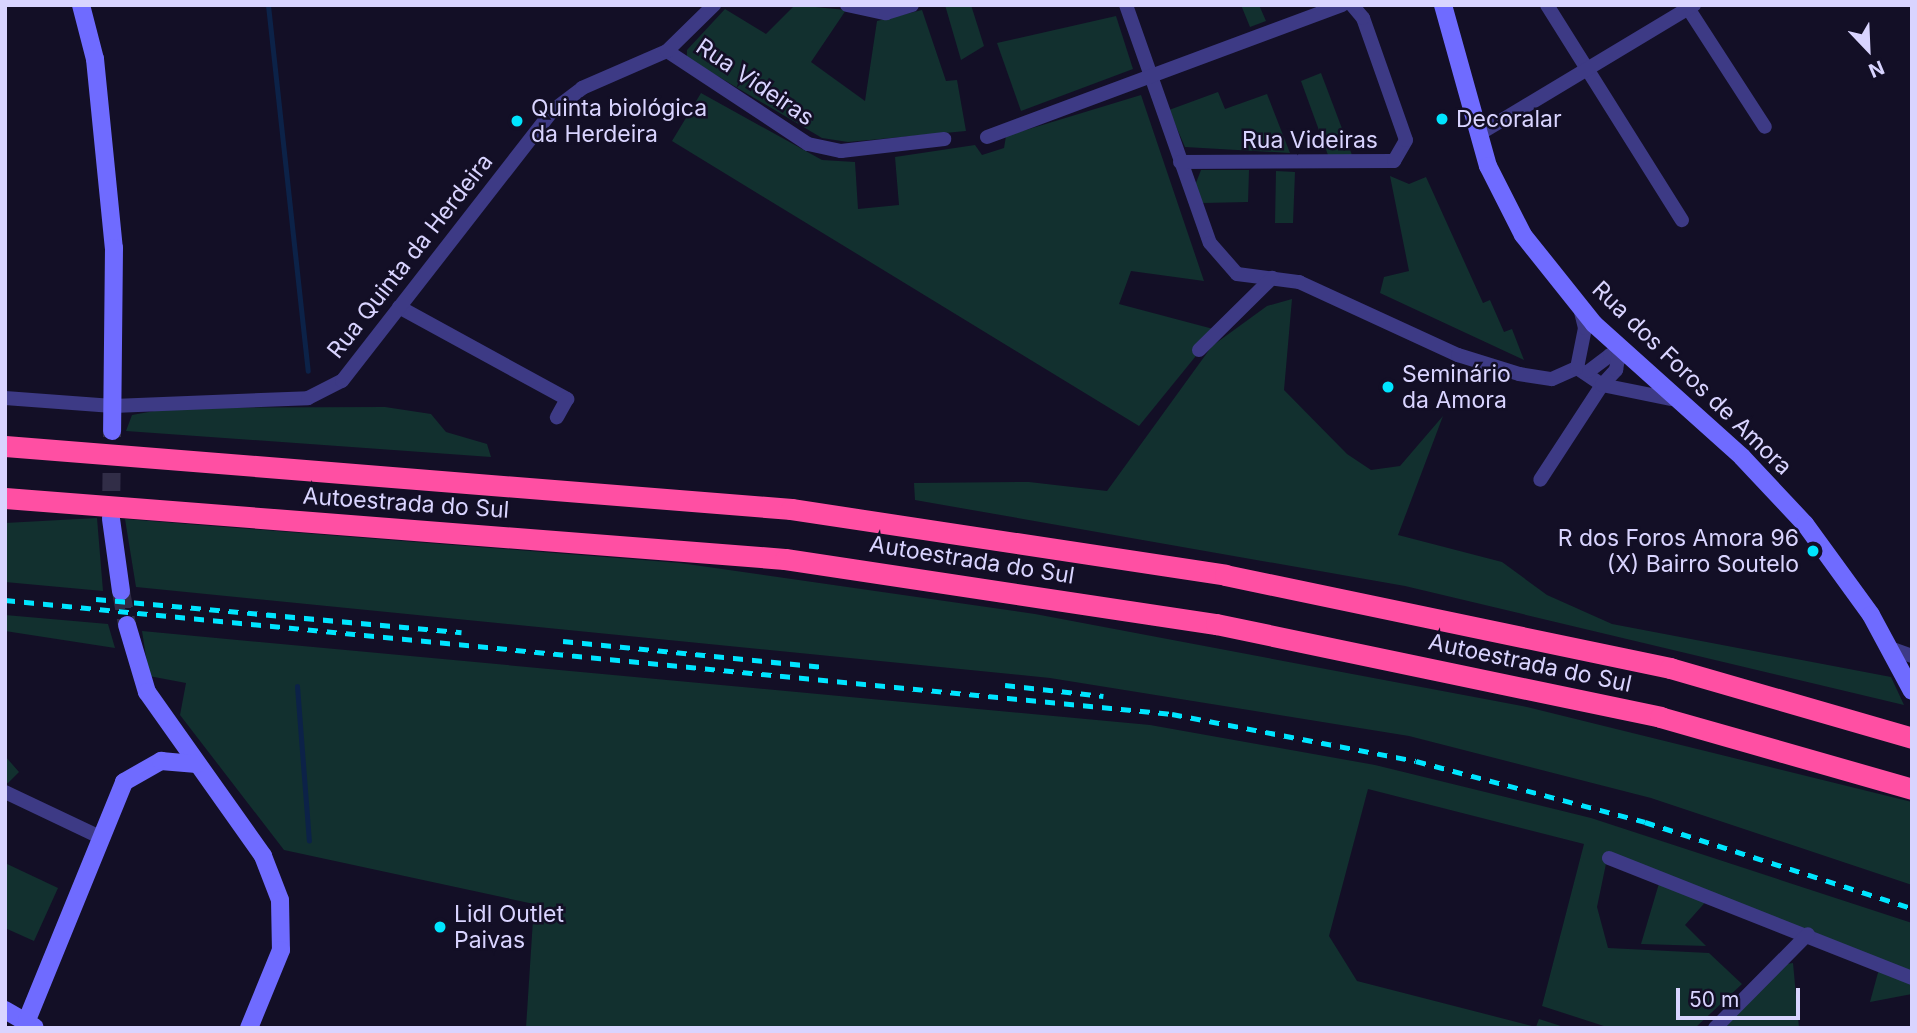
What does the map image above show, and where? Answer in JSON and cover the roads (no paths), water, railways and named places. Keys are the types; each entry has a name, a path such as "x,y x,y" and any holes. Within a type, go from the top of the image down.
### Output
{"highway":[{"name":"Autoestrada do Sul","path":"5,446 791,509 1211,573 1670,668 1912,738"},
{"name":"Autoestrada do Sul","path":"5,498 785,558 1202,621 1660,717 1912,789"}],"street":[{"path":"81,5 95,59 114,248 112,431"},
{"name":"Rua Quinta da Herdeira","path":"5,398 113,405 308,398 342,381 552,111 582,88 667,51 714,5"},
{"path":"847,5 886,13 912,5"},
{"path":"1126,5 1149,77 1210,243 1237,274 1299,282 1458,355 1519,374 1552,379 1624,353"},
{"path":"987,137 1342,5"},
{"name":"Rua Videiras","path":"1180,162 1394,161 1406,140 1363,18 1352,5"},
{"name":"Rua dos Foros de Amora","path":"1443,5 1479,134 1523,235 1580,307 1624,353 1687,408 1805,524 1890,648 1912,691"},
{"path":"1547,5 1584,71 1682,220"},
{"path":"1479,134 1690,6 1765,127"},
{"name":"Rua Videiras","path":"667,51 807,144 841,151 944,139"},
{"path":"1199,350 1272,278"},
{"path":"399,307 567,399 557,417"},
{"path":"1580,307 1585,328 1583,370"},
{"path":"1540,480 1624,353"},
{"path":"1583,370 1602,385 1660,392 1687,408"},
{"path":"111,519 121,591"},
{"path":"127,625 147,692 263,856 280,900 281,950 249,1027"},
{"path":"1890,648 1912,656"},
{"path":"5,1010 31,1024 41,983 102,838 114,798 133,773 161,761 197,764"},
{"path":"5,792 102,838"},
{"path":"1609,858 1808,934 1912,978"},
{"path":"1716,1028 1808,934"}],"waterway":[{"path":"268,5 308,371"},
{"path":"297,686 309,841"}],"tunnel":[{"path":"111,518 112,431"},
{"path":"121,591 127,625"}],"railway":[{"path":"96,599 462,632"},
{"path":"5,600 1172,714 1416,761 1645,822 1912,908"},
{"path":"563,641 824,667"},
{"path":"1005,685 1103,696"}],"place":[{"name":"Decoralar","path":"1442,119"},
{"name":"Quinta biológica da Herdeira","path":"517,121"},
{"name":"Seminário da Amora","path":"1388,387"},
{"name":"R dos Foros Amora 96 (X) Bairro Soutelo","path":"1813,551"},
{"name":"Lidl Outlet Paivas","path":"440,927"}]}
